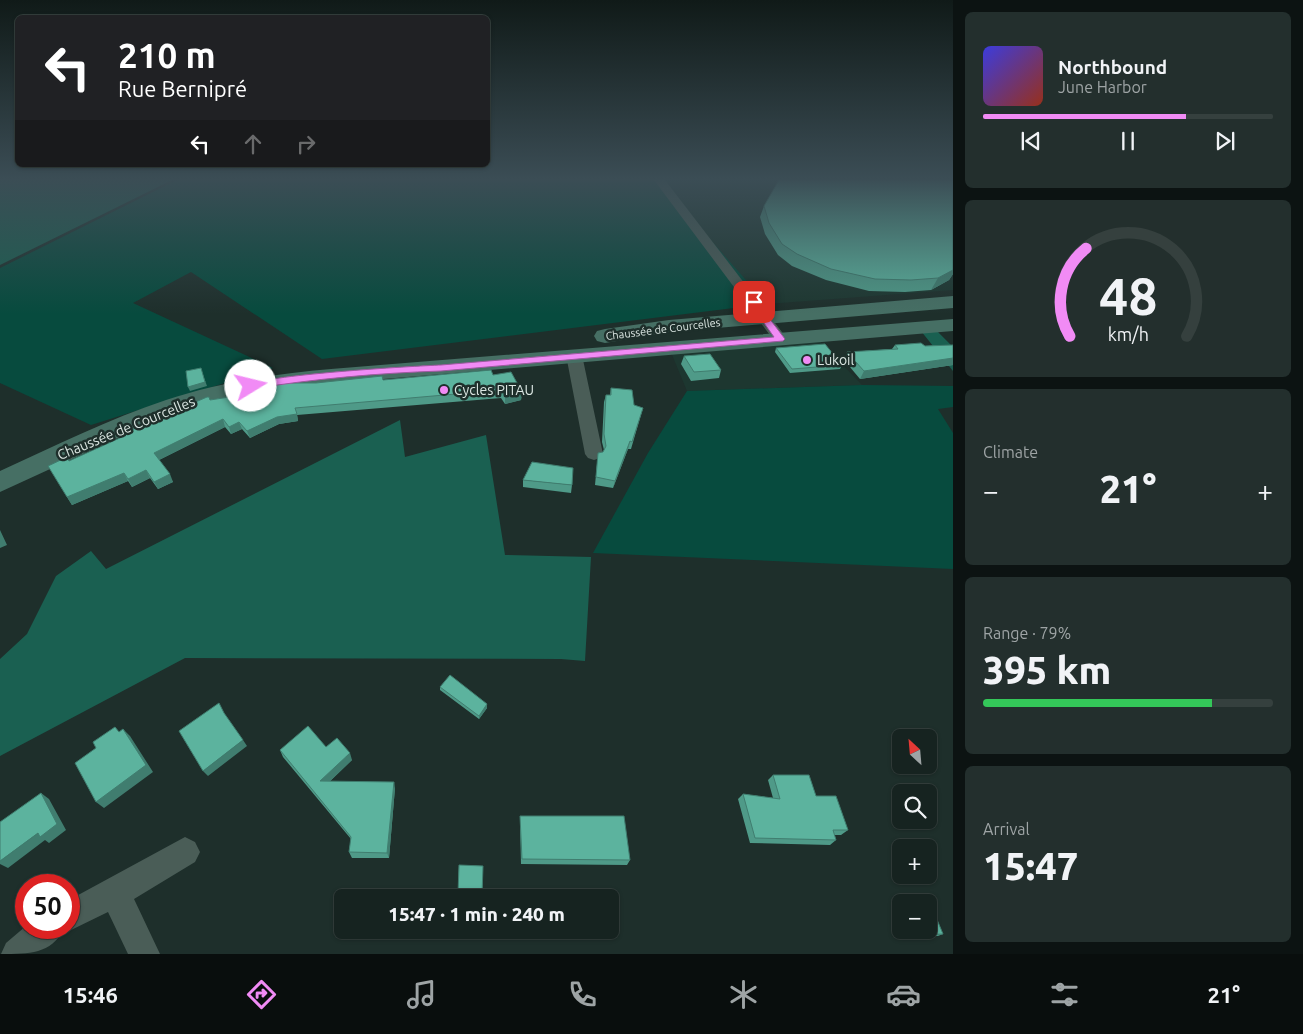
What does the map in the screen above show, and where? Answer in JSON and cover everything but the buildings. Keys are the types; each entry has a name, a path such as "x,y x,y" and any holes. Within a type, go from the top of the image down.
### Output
{"main road":[{"name":"Chaussée de Courcelles","path":"0,482 151,415 199,398 234,389 284,381 404,369 441,368 574,348 669,326 953,302"},
{"name":"Chaussée de Courcelles","path":"574,348 780,339 953,325"}],"street":[{"path":"693,225 780,339"},
{"path":"574,348 594,454"},
{"path":"80,910 115,893 186,852"},
{"path":"115,893 144,954"},
{"path":"17,954 35,939"}],"shaded area":[{"path":"695,225 953,225 953,290 767,304"},
{"path":"815,336 862,385 687,391 670,350"}],"green space":[{"path":"0,225 82,225 0,265"},
{"path":"87,225 697,225 767,304 322,359 191,272 133,303 273,368 91,425 0,383 0,268"},
{"path":"921,331 938,332 953,347 953,371"},
{"path":"862,385 953,386 953,407 938,409 953,433 953,569 593,553 648,453 687,391"},
{"path":"400,420 405,457 486,435 505,555 591,557 585,661 561,659 185,658 0,756 0,659 27,634 56,576 91,551 106,569"}],"place":[{"name":"Lukoil","path":"807,360"},
{"name":"Cycles PITAU","path":"444,390"}],"route":[{"path":"251,386 404,369 441,368 574,355 780,339 754,302"}]}
